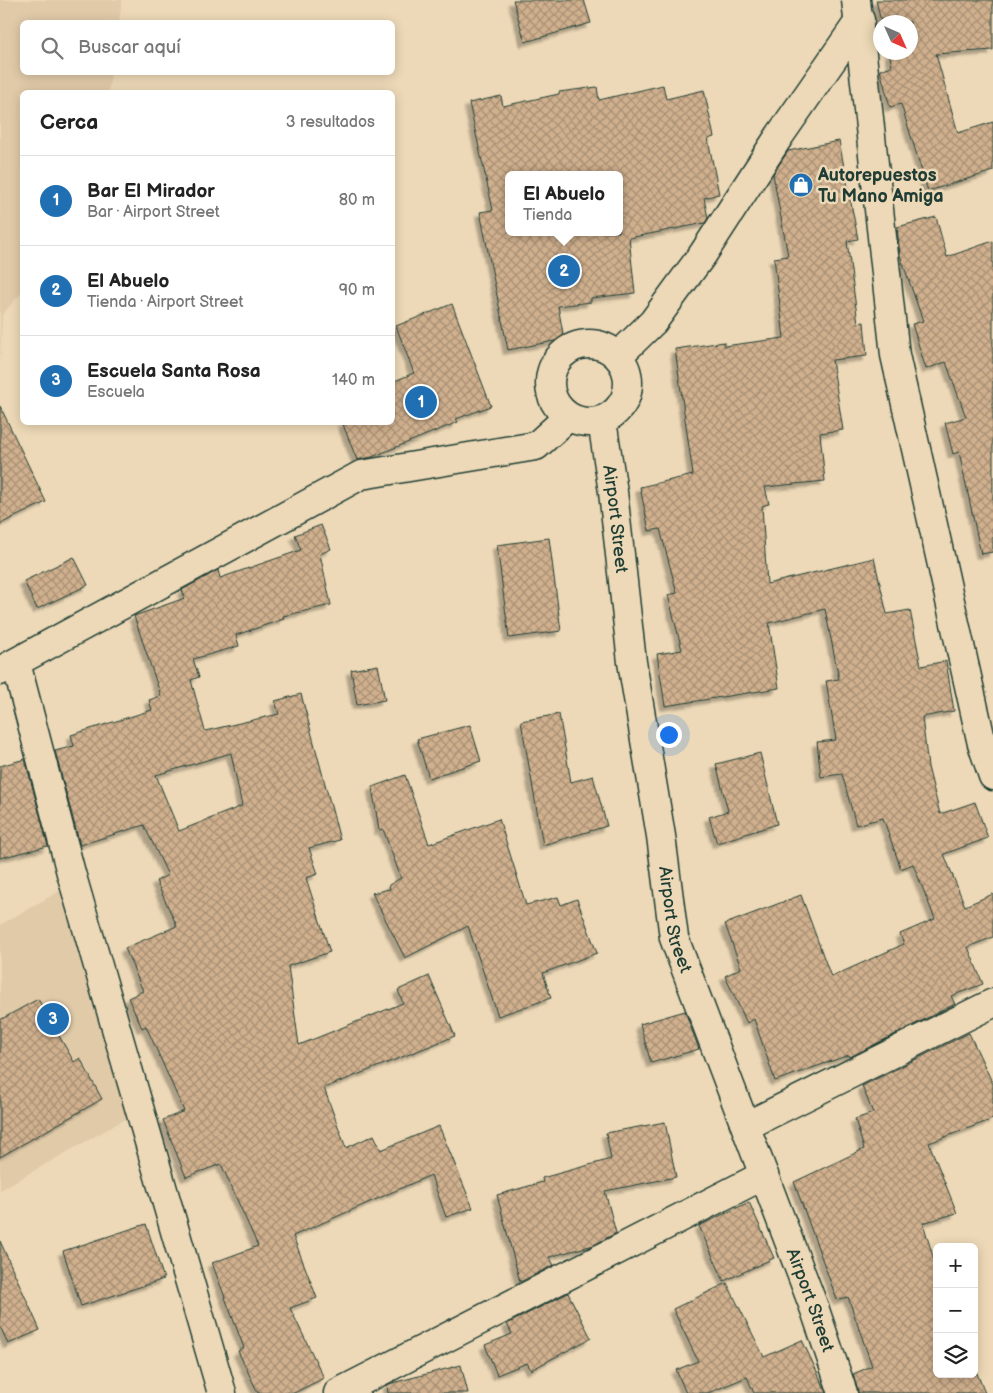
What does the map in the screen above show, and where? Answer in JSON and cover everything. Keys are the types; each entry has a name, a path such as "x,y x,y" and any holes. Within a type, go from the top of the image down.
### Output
{"street":[{"path":"619,355 653,322 704,254 858,10"},
{"path":"858,10 895,355 982,744 993,776"},
{"path":"588,343 604,346 619,355 628,372 628,393 619,410 602,421 584,422 568,417 556,405 550,389 551,372 559,358 572,347 588,343"},
{"path":"222,1393 72,872 8,667 361,475 536,446 568,417"},
{"name":"Airport Street","path":"602,421 613,492 632,662 660,836 674,938 815,1310 843,1393"},
{"path":"746,1126 993,1004"},
{"path":"338,1393 764,1175"}],"shaded area":[{"path":"0,0 122,0 119,20 20,20 20,75 111,75 108,90 20,90 20,294 2,315 0,365"},
{"path":"65,888 136,1113 0,1190 0,925"}],"building":[{"path":"513,0 584,0 591,23 525,42"},
{"path":"876,0 993,0 993,50 936,54 958,133 993,122 993,171 928,191 901,104 890,107 880,70 892,66 891,60 918,60 918,15 879,15"},
{"path":"663,85 666,99 704,90 714,137 708,139 719,194 704,198 708,218 705,223 629,238 635,293 591,298 591,302 558,306 564,339 508,350 480,212 493,210 469,103 501,96 503,106 559,94 559,92 597,87 599,100"},
{"path":"839,141 858,239 847,241 858,323 864,322 867,356 832,360 843,430 820,433 825,481 765,487 769,504 762,506 767,584 874,558 887,614 910,610 921,666 946,661 954,711 922,717 928,767 940,814 975,802 988,838 944,854 965,906 993,894 993,937 968,947 983,984 951,996 955,1004 850,1057 849,1055 775,1081 754,1019 747,1023 725,976 741,968 725,924 801,895 831,977 904,944 900,934 935,919 913,864 901,869 883,818 856,825 842,774 821,777 817,742 836,740 826,681 839,679 825,609 769,623 779,688 665,706 657,654 682,650 668,595 677,593 660,529 649,531 640,487 693,475 675,349 724,342 724,346 784,338 774,258 788,256 773,174 788,151"},
{"path":"936,217 947,257 993,241 993,552 981,554 959,452 953,454 945,423 966,417 946,362 926,369 912,324 923,321 900,255 897,227"},
{"path":"452,304 491,406 456,419 458,422 372,457 357,460 343,425 395,425 395,381 414,373 396,326"},
{"path":"0,406 46,502 0,524"},
{"path":"321,525 331,549 320,554 331,605 283,616 284,619 236,635 239,646 193,659 199,677 191,680 205,731 279,714 275,701 301,694 340,840 309,848 318,874 306,878 330,952 288,966 299,1045 403,1003 398,990 429,976 455,1036 324,1088 346,1148 374,1135 381,1150 439,1126 473,1208 446,1217 431,1175 293,1236 317,1298 290,1308 324,1378 294,1393 258,1393 238,1351 244,1348 212,1263 258,1246 221,1164 186,1177 163,1120 184,1111 146,1026 142,1028 128,998 143,991 125,948 177,926 156,881 168,875 144,825 80,845 55,751 74,746 71,735 152,710 149,700 161,696 134,616 185,598 182,590 218,570 220,578 301,550 295,535","holes":["231,753 242,806 179,831 156,775"]},
{"path":"549,538 561,631 509,638 497,545"},
{"path":"74,557 88,585 37,609 24,581"},
{"path":"378,665 385,700 357,705 351,670"},
{"path":"559,714 571,782 593,776 607,826 543,845 521,721"},
{"path":"470,725 481,761 429,778 417,739"},
{"path":"760,753 777,824 717,843 709,817 728,811 716,764"},
{"path":"25,759 48,846 0,858 0,766"},
{"path":"405,775 429,844 499,819 526,905 558,897 561,905 577,899 597,953 543,973 551,998 498,1016 468,926 405,958 372,893 390,889 389,885 401,878 383,829 379,830 372,787"},
{"path":"38,999 74,1062 80,1058 102,1099 0,1157 0,1020"},
{"path":"685,1011 699,1049 651,1063 640,1024"},
{"path":"969,1033 993,1084 993,1119 929,1143 957,1213 923,1223 933,1257 933,1378 978,1378 978,1376 985,1393 858,1393 853,1374 872,1366 848,1297 837,1300 794,1182 864,1149 855,1119 873,1113 862,1086"},
{"path":"665,1122 676,1177 605,1191 616,1233 594,1245 549,1257 554,1265 520,1282 497,1195 543,1182 542,1178 611,1159 606,1133"},
{"path":"749,1202 774,1258 724,1281 699,1226"},
{"path":"146,1224 164,1279 81,1306 63,1251"},
{"path":"0,1241 40,1330 8,1344 0,1326"},
{"path":"727,1283 764,1357 802,1340 827,1393 754,1393 747,1377 708,1393 686,1393 676,1370 698,1361 673,1309"},
{"path":"568,1293 591,1338 531,1370 527,1363 497,1375 485,1345 512,1334 507,1324"},
{"path":"461,1365 468,1393 388,1393 387,1385 392,1383"}],"place":[{"name":"Autorepuestos Tu Mano Amiga","path":"801,185"},
{"name":"El Abuelo","path":"564,271"},
{"name":"Bar El Mirador","path":"421,402"},
{"name":"Escuela Santa Rosa","path":"53,1019"}]}
